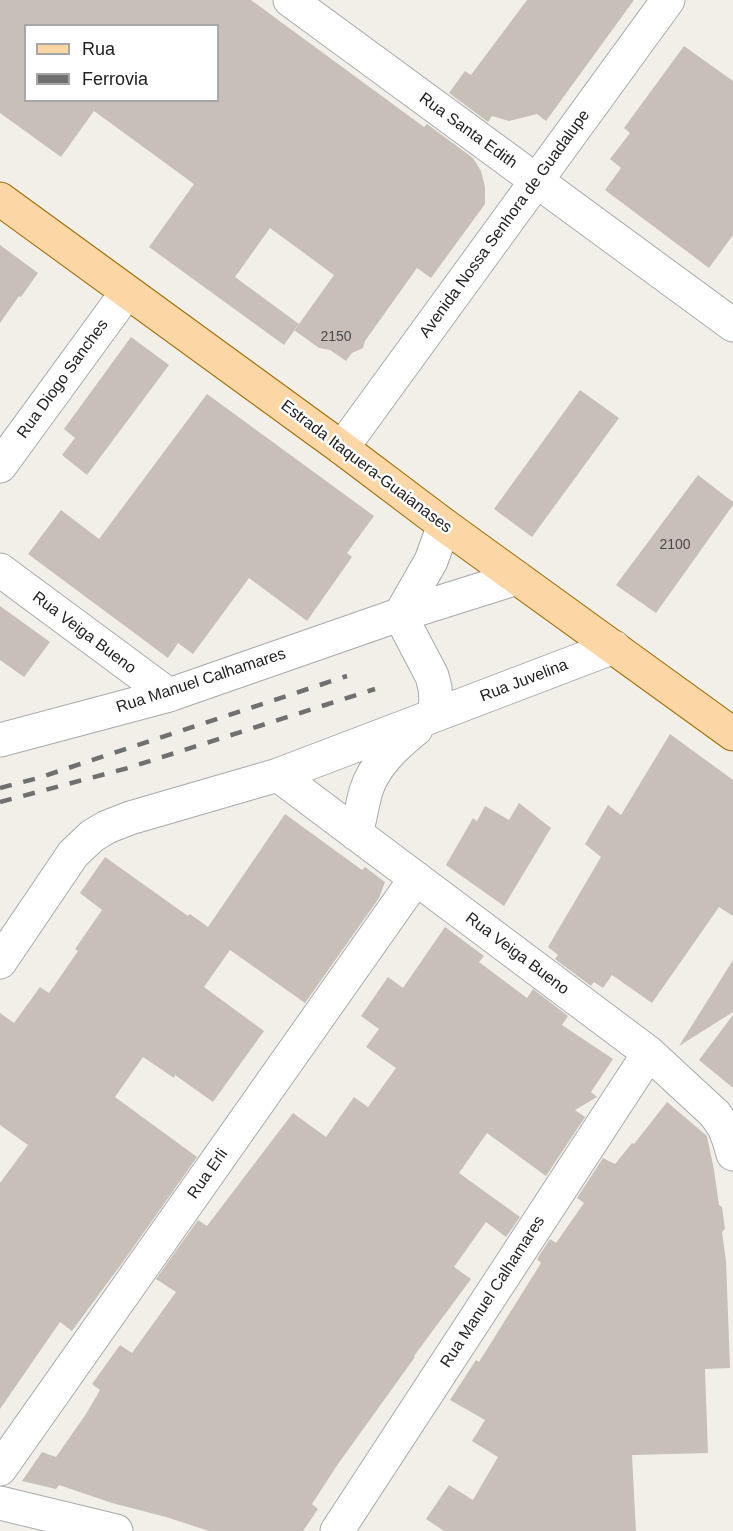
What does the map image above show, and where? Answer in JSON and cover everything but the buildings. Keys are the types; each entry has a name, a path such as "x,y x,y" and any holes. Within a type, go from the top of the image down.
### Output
{"main road":[{"name":"Estrada Itaquera-Guaianases","path":"0,199 733,734"}],"street":[{"name":"Avenida Nossa Senhora de Guadalupe","path":"342,448 668,0"},
{"name":"Rua Santa Edith","path":"302,3 535,181 733,325"},
{"name":"Rua Diogo Sanches","path":"0,466 127,292"},
{"path":"434,715 436,700 432,676 400,615 431,561 444,525"},
{"name":"Rua Veiga Bueno","path":"0,570 168,695"},
{"name":"Rua Manuel Calhamares","path":"0,740 168,695 400,615 517,578"},
{"name":"Rua Juvelina","path":"0,962 73,854 92,836 107,827 130,818 278,775 614,647"},
{"name":"Rua Juvelina","path":"356,834 366,790 381,762 398,744 434,715"},
{"name":"Rua Veiga Bueno","path":"278,775 649,1053 715,1114 724,1127 733,1154"},
{"name":"Rua Erli","path":"0,1469 416,878"},
{"name":"Rua Manuel Calhamares","path":"338,1531 649,1053"},
{"path":"0,1503 116,1531"}],"railway":[{"path":"0,788 38,778 347,676"},
{"path":"0,802 128,768 375,689"}]}
